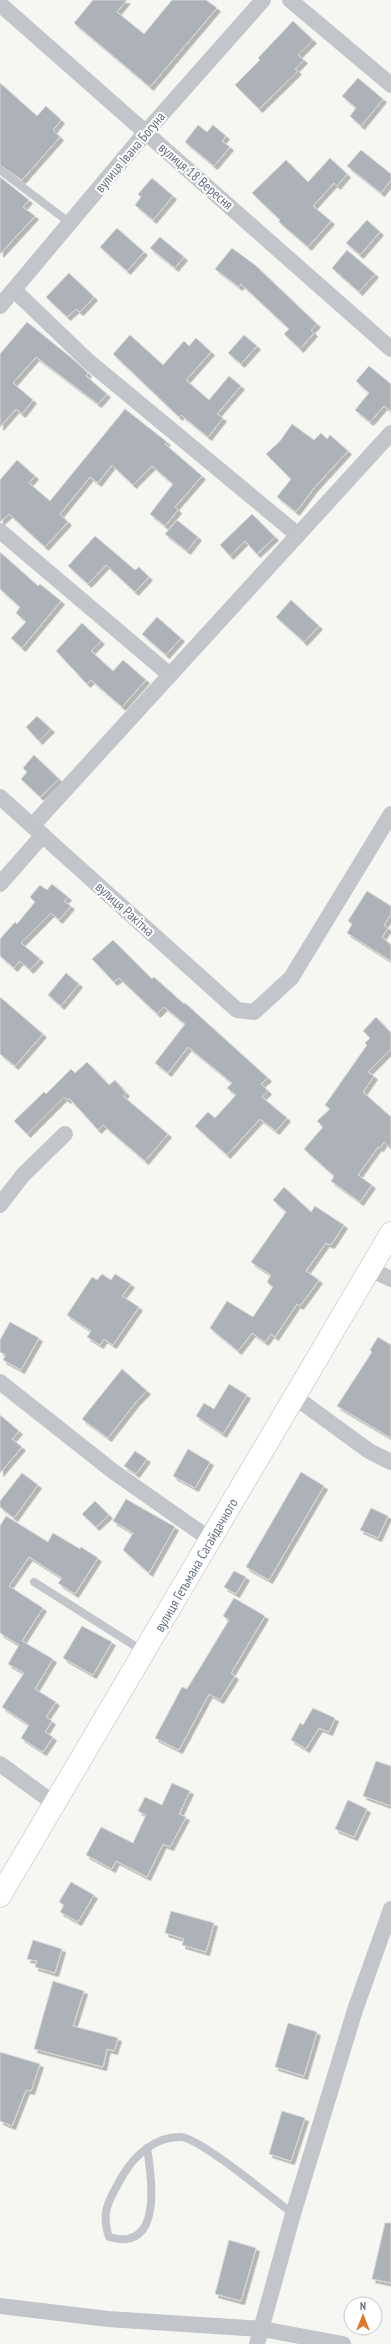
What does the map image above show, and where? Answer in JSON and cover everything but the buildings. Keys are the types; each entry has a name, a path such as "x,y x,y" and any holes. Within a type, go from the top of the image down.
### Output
{"main road":[{"name":"вулиця Гетьмана Сагайдачного","path":"0,1896 145,1653 391,1233"}],"street":[{"name":"вулиця Івана Богуна","path":"0,306 146,132 263,0"},
{"path":"290,0 391,85"},
{"name":"вулиця 18 Вересня","path":"0,4 391,349"},
{"path":"14,290 88,361 298,535"},
{"path":"0,884 38,830 170,675 391,433"},
{"path":"0,531 170,675"},
{"name":"вулиця Ракітна","path":"0,797 237,1010 254,1012 291,978 391,814"},
{"path":"0,1206 23,1175 65,1134"},
{"path":"370,1269 391,1279"},
{"path":"0,1382 114,1472 211,1540"},
{"path":"294,1397 369,1451 391,1462"},
{"path":"0,1764 55,1804"},
{"path":"260,2337 293,2214 355,2010 391,1909"},
{"path":"0,2306 260,2337 343,2344"}],"lane":[{"path":"0,170 70,223"},
{"path":"34,1582 145,1653"},
{"path":"147,2148 152,2184 151,2208 144,2228 134,2238 123,2241 110,2237 104,2221 109,2199 125,2171 147,2148 160,2139 182,2137 204,2147 293,2214"}]}
